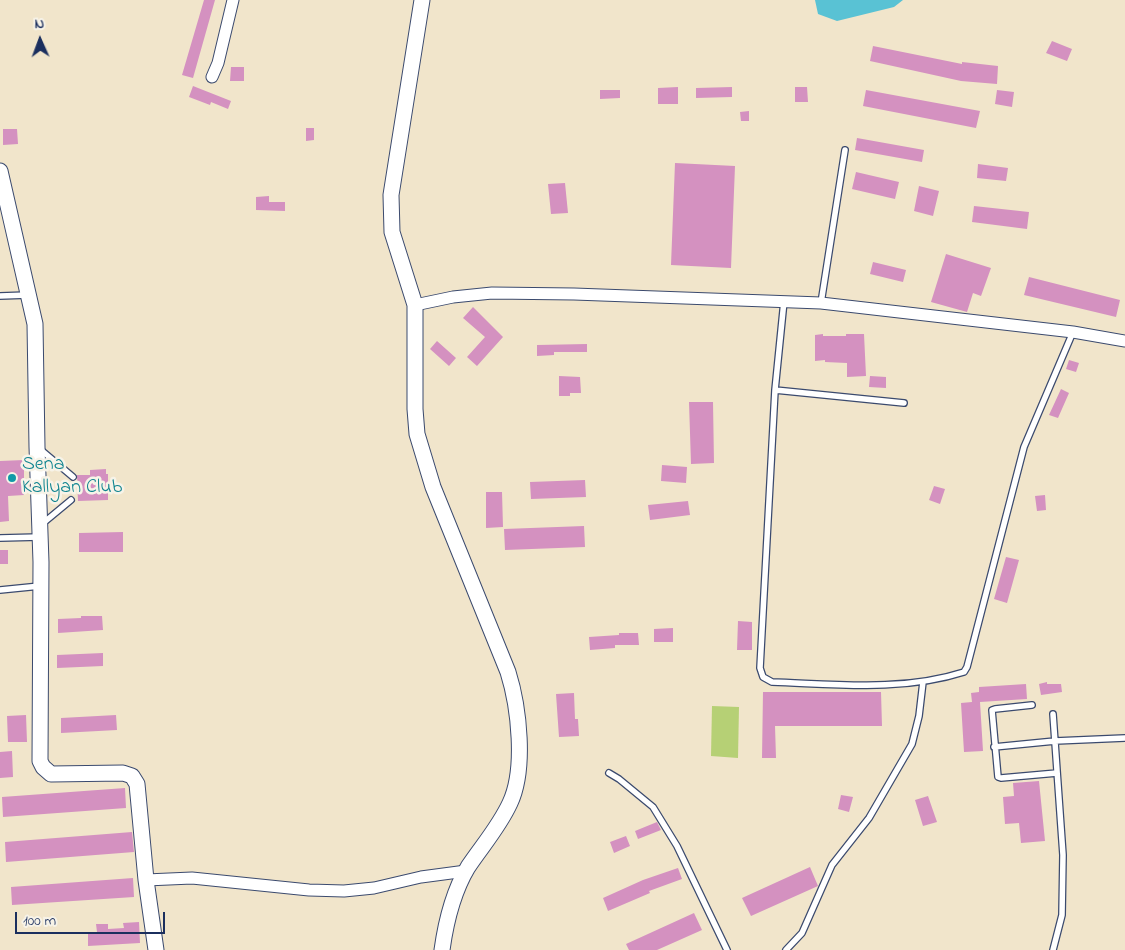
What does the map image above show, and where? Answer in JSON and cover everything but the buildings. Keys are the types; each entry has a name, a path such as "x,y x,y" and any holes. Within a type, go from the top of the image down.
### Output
{"main road":[{"path":"422,0 391,195 392,232 415,305 414,409 417,434 433,487 508,672 514,692 519,729 518,774 511,802 466,870 452,900 442,950"},
{"path":"0,171 4,200 35,324 41,586 40,761 43,767 51,774 123,773 132,776 137,784 146,880 156,950"}],"street":[{"path":"212,77 218,63 233,0"},
{"path":"415,305 453,296 492,293 784,301 821,303 1073,332 1125,341"},
{"path":"146,880 192,878 309,890 344,891 374,888 421,877 466,870"}],"lane":[{"path":"821,303 844,150"},
{"path":"0,296 29,295"},
{"path":"784,301 775,390 760,668 763,677 772,682 894,685 923,682 964,672 967,667 1024,447 1073,332"},
{"path":"775,390 904,403"},
{"path":"37,448 72,477"},
{"path":"0,538 40,531 71,500"},
{"path":"0,590 41,586"},
{"path":"786,950 802,933 832,865 869,818 912,744 919,716 923,682"},
{"path":"1032,705 995,708 992,710 998,777 1057,774"},
{"path":"1053,714 1063,855 1062,915 1053,950"},
{"path":"994,747 1055,741 1125,738"},
{"path":"609,773 653,807 677,846 727,950"}],"green space":[{"path":"712,706 739,707 738,758 711,756"}],"water":[{"path":"815,0 903,0 894,7 837,21 818,14"}],"place":[{"name":"Sena Kallyan Club","path":"12,478"}]}
